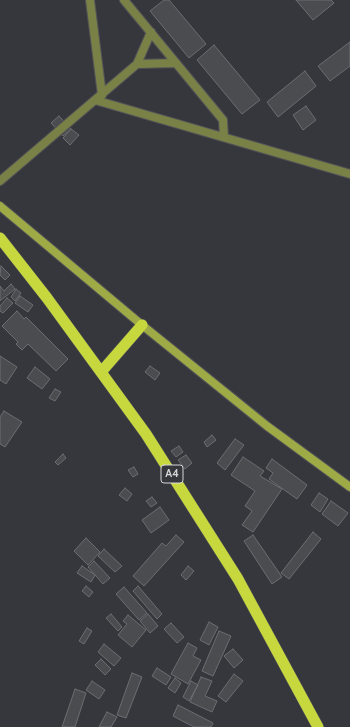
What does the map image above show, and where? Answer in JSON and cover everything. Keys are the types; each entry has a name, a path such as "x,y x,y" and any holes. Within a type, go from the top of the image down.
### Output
{"highway":[{"name":"A4","path":"0,238 43,292 102,371 146,434 238,579 318,727"},
{"path":"102,371 142,325"}],"main road":[{"path":"0,206 142,325 267,426 350,487"}],"street":[{"path":"90,0 102,94"},
{"path":"124,0 223,120 224,137"},
{"path":"0,181 137,64 151,32"},
{"path":"137,64 176,63"},
{"path":"95,100 350,174"}],"building":[{"path":"164,0 169,0 206,44 189,58 150,11"},
{"path":"296,0 331,0 334,3 313,20"},
{"path":"350,42 350,66 330,81 318,66"},
{"path":"214,45 260,100 242,114 197,60"},
{"path":"305,71 316,86 278,117 267,102"},
{"path":"306,106 316,120 303,130 293,115"},
{"path":"59,116 71,129 63,136 51,123"},
{"path":"71,129 79,135 70,145 63,138"},
{"path":"1,266 10,275 5,280 0,275"},
{"path":"11,284 15,289 0,301 0,286 4,291"},
{"path":"16,289 21,293 15,301 11,297"},
{"path":"20,296 33,305 28,312 15,303"},
{"path":"7,298 13,303 3,313 0,311 0,306"},
{"path":"17,311 24,319 26,317 68,359 56,371 28,344 22,350 16,344 18,342 2,326"},
{"path":"0,356 17,367 6,384 0,380"},
{"path":"150,366 160,373 155,380 145,372"},
{"path":"35,367 50,379 42,389 27,378"},
{"path":"55,389 61,392 55,401 49,398"},
{"path":"4,411 22,422 5,447 0,444 0,417"},
{"path":"212,435 216,440 207,447 204,442"},
{"path":"235,439 244,445 225,470 217,463"},
{"path":"179,446 183,452 176,457 171,451"},
{"path":"63,454 66,458 58,465 55,462"},
{"path":"186,455 192,463 185,469 178,460"},
{"path":"243,457 264,471 260,476 282,489 253,532 242,525 252,511 245,506 255,491 231,475"},
{"path":"272,459 307,485 297,499 269,479 273,473 266,468"},
{"path":"134,467 138,474 133,477 128,470"},
{"path":"125,488 132,494 127,501 119,495"},
{"path":"319,493 328,499 320,512 311,505"},
{"path":"152,497 157,503 151,507 146,501"},
{"path":"331,501 348,513 338,526 322,514"},
{"path":"160,507 169,520 151,533 142,520"},
{"path":"313,532 321,539 289,579 281,573"},
{"path":"176,535 184,542 144,586 133,576 162,543 166,546"},
{"path":"253,535 282,577 272,584 244,541"},
{"path":"86,538 100,552 88,565 74,551"},
{"path":"104,549 122,566 115,572 98,556"},
{"path":"94,561 110,578 103,584 88,567"},
{"path":"82,566 95,575 91,582 77,573"},
{"path":"188,566 194,571 186,580 181,575"},
{"path":"86,586 93,592 89,597 82,591"},
{"path":"138,586 162,614 157,619 133,591"},
{"path":"124,587 147,613 139,620 116,594"},
{"path":"111,614 122,627 118,631 106,618"},
{"path":"148,614 158,626 150,633 140,621"},
{"path":"128,615 146,630 132,647 118,635 127,624 123,621"},
{"path":"209,622 218,627 209,645 200,640"},
{"path":"171,623 184,637 177,643 164,629"},
{"path":"87,628 92,631 84,644 79,641"},
{"path":"219,631 231,636 213,676 202,671"},
{"path":"188,643 197,648 193,656 201,660 188,684 171,674"},
{"path":"104,644 121,658 114,666 98,652"},
{"path":"233,649 243,660 234,668 224,656"},
{"path":"101,659 111,669 105,675 95,665"},
{"path":"157,668 171,677 166,685 152,676"},
{"path":"132,673 142,677 126,718 117,715"},
{"path":"234,674 243,681 226,702 218,696"},
{"path":"201,677 212,681 205,696 217,701 212,712 190,702"},
{"path":"175,678 181,683 175,693 168,688"},
{"path":"92,681 105,690 99,699 86,690"},
{"path":"191,681 198,685 189,701 183,697"},
{"path":"75,689 86,693 75,727 62,727"},
{"path":"178,705 213,723 211,727 194,727 173,716"},
{"path":"107,712 117,717 111,727 99,727"}]}
